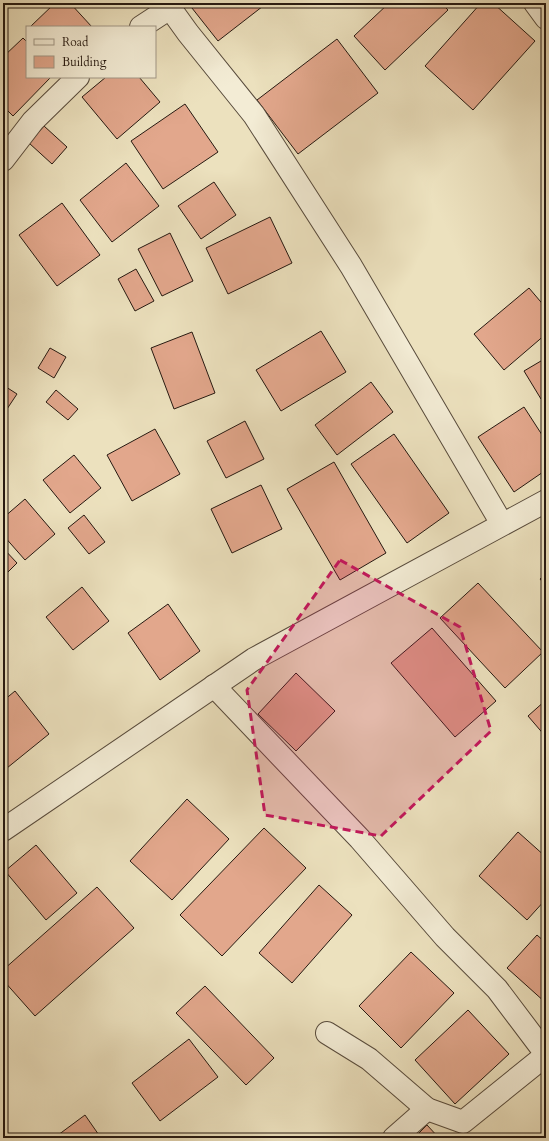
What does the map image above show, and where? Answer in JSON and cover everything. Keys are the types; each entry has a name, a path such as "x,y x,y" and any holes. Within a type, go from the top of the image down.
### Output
{"street":[{"path":"142,26 168,5 188,33 254,115 351,266 502,524"},
{"path":"3,160 33,121 77,78"},
{"path":"3,830 254,659 546,501"},
{"path":"214,686 360,838 445,937 497,989 546,1055 463,1122 427,1109 368,1060 327,1033"},
{"path":"394,1138 427,1109"}],"highlighted area":[{"path":"340,560 460,627 491,731 381,836 265,815 247,690"}],"building":[{"path":"55,3 70,3 91,26 31,26"},
{"path":"188,3 267,3 218,41"},
{"path":"389,3 441,3 448,10 385,70 354,36"},
{"path":"481,3 493,3 535,41 473,110 425,66"},
{"path":"23,38 26,41 26,78 50,78 13,116 3,106 3,57"},
{"path":"337,39 378,93 298,154 257,100"},
{"path":"105,78 140,78 160,102 117,139 82,97"},
{"path":"185,104 218,152 163,189 131,141"},
{"path":"44,126 67,147 52,164 29,143"},
{"path":"126,163 159,206 112,242 80,200"},
{"path":"214,182 236,215 201,239 178,206"},
{"path":"62,203 100,255 57,286 19,235"},
{"path":"270,217 292,263 228,294 206,248"},
{"path":"170,233 193,281 162,296 138,249"},
{"path":"136,269 154,301 135,311 118,279"},
{"path":"529,288 546,308 546,334 504,370 474,334"},
{"path":"321,331 346,372 281,411 256,370"},
{"path":"192,332 215,393 174,409 151,348"},
{"path":"50,348 66,357 54,378 38,368"},
{"path":"546,358 546,396 541,399 524,371"},
{"path":"371,382 393,412 337,455 315,425"},
{"path":"3,385 17,394 3,415"},
{"path":"56,390 78,409 68,420 46,402"},
{"path":"524,407 546,441 546,470 514,492 478,437"},
{"path":"245,421 264,459 226,478 207,441"},
{"path":"155,429 180,474 132,501 107,455"},
{"path":"394,434 449,513 407,543 351,464"},
{"path":"74,455 101,488 70,513 43,480"},
{"path":"334,462 386,553 340,580 287,489"},
{"path":"261,485 282,529 232,553 211,509"},
{"path":"25,499 55,534 25,560 3,535 3,518"},
{"path":"84,515 105,542 89,554 68,528"},
{"path":"3,548 17,563 3,577"},
{"path":"546,573 546,586 540,579"},
{"path":"478,583 543,652 505,688 440,618"},
{"path":"82,587 109,621 73,650 46,617"},
{"path":"168,604 200,651 160,680 128,633"},
{"path":"432,628 496,701 455,737 391,663"},
{"path":"296,673 335,711 296,751 258,714"},
{"path":"15,691 49,734 7,768 3,763 3,701"},
{"path":"546,700 546,737 528,716"},
{"path":"187,799 229,839 172,900 130,861"},
{"path":"264,828 306,868 222,956 180,915"},
{"path":"518,832 546,857 546,899 527,920 479,876"},
{"path":"36,845 77,893 46,920 5,871"},
{"path":"319,885 352,915 292,983 259,953"},
{"path":"97,887 134,928 35,1016 3,980 3,970"},
{"path":"537,935 546,943 546,1003 507,968"},
{"path":"411,952 454,993 401,1048 359,1006"},
{"path":"205,986 274,1058 246,1085 176,1013"},
{"path":"468,1010 509,1054 455,1104 415,1060"},
{"path":"189,1039 218,1077 160,1121 132,1083"},
{"path":"85,1115 101,1138 54,1138"},
{"path":"427,1125 439,1138 414,1138"}]}
